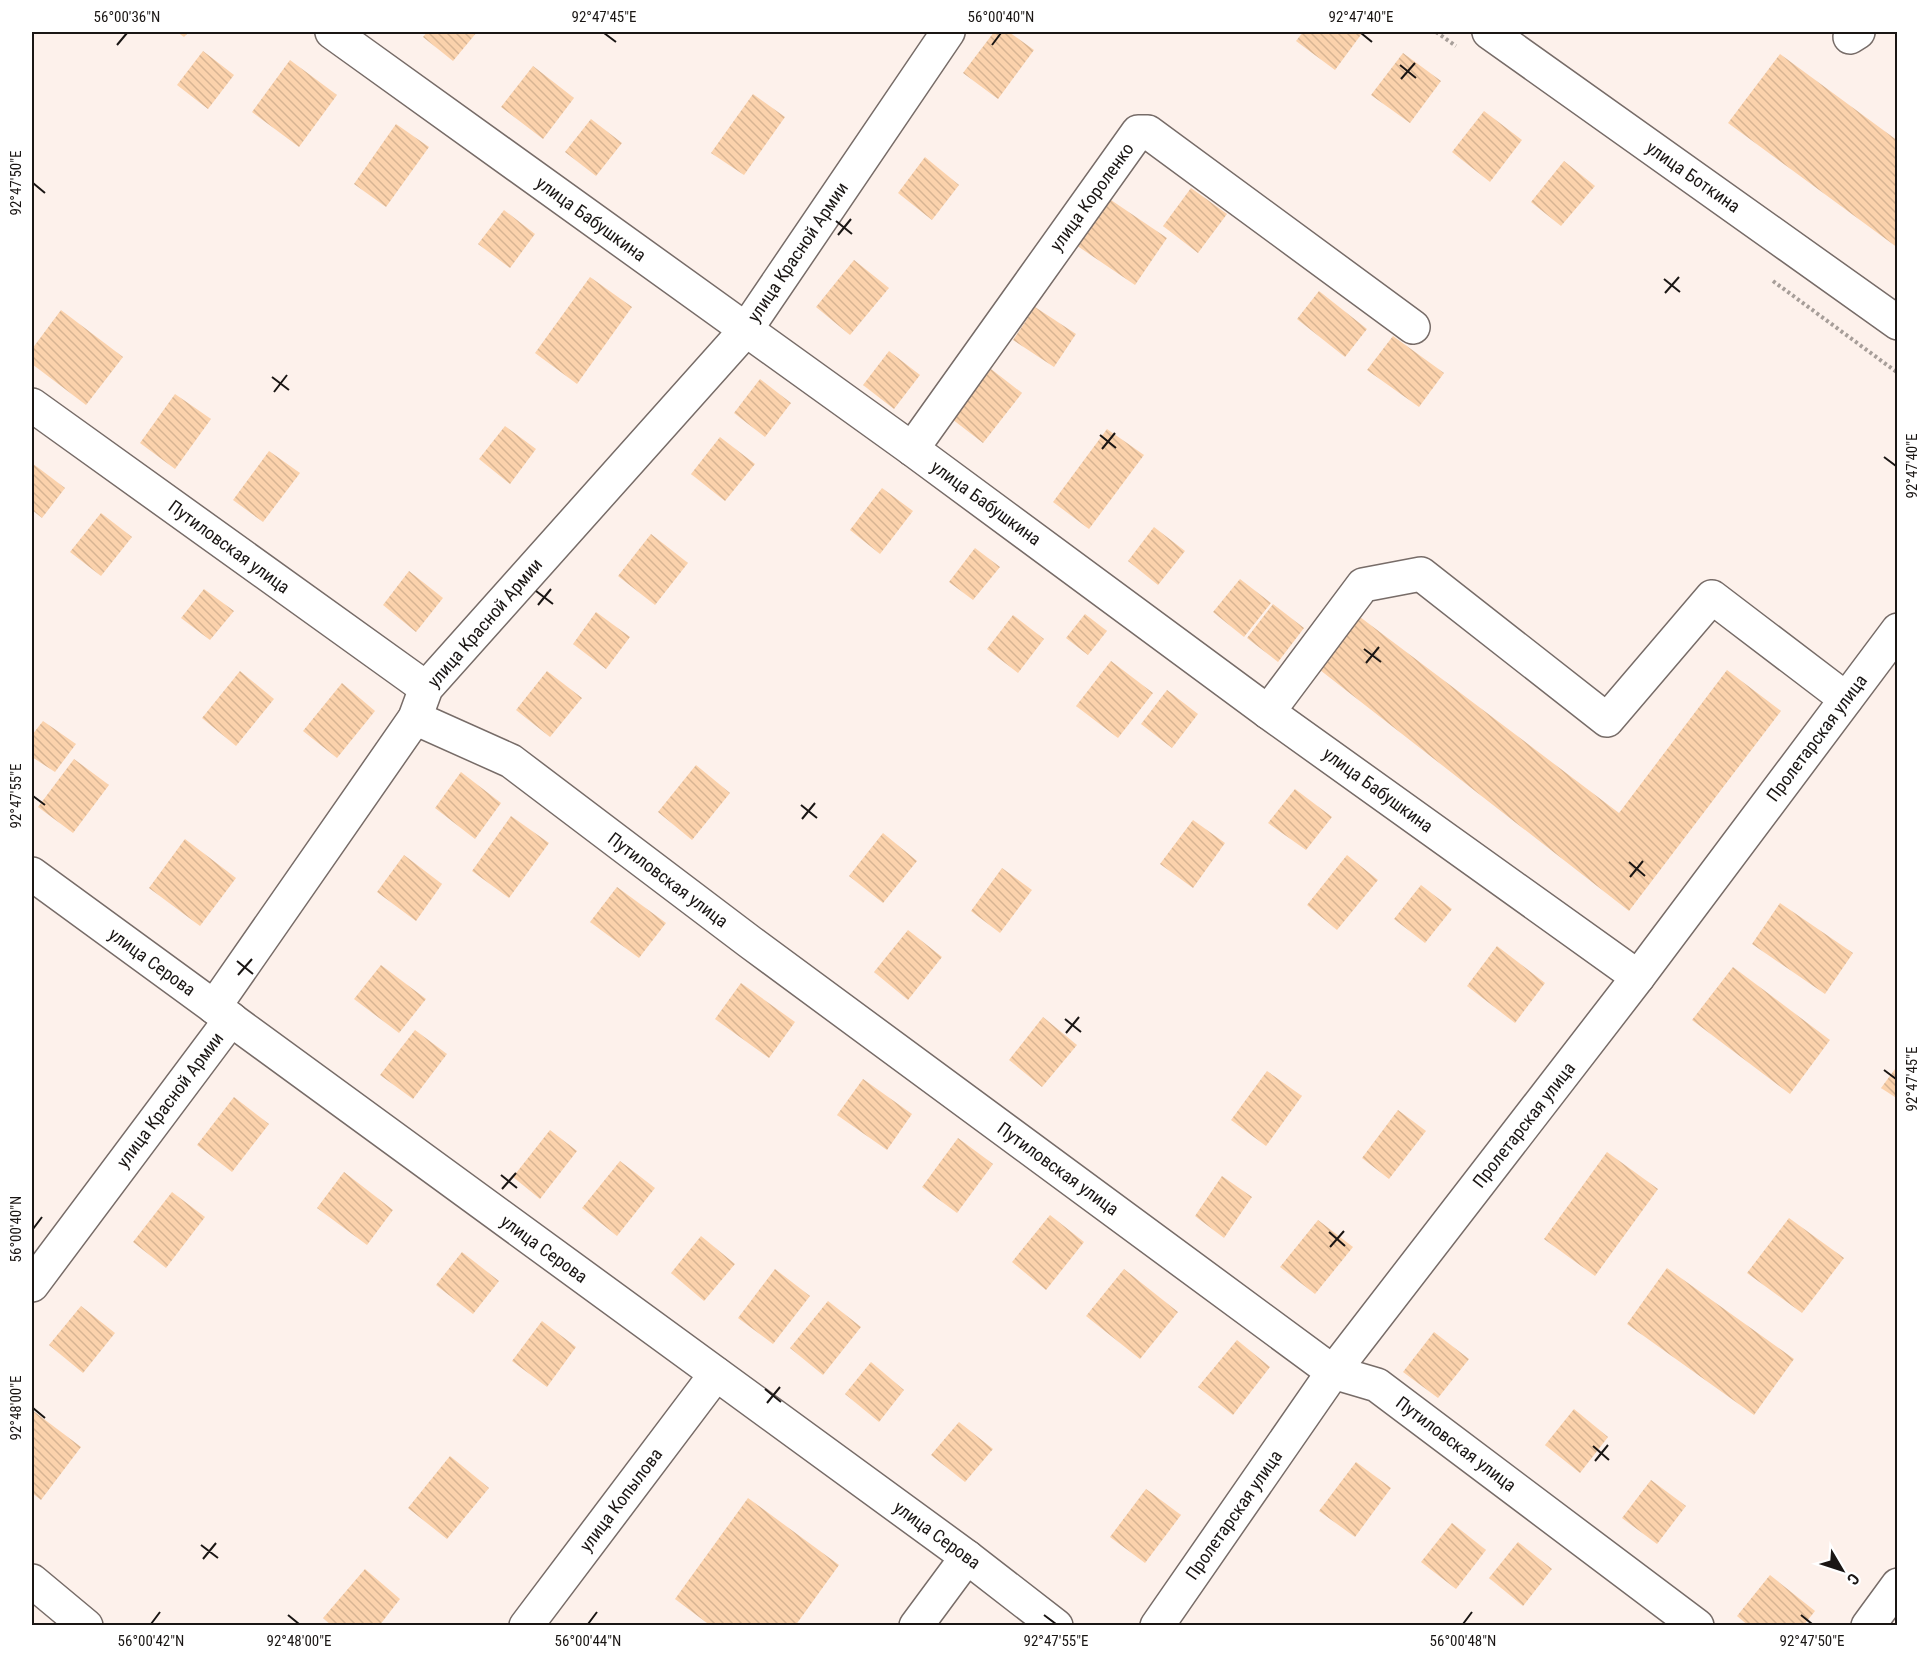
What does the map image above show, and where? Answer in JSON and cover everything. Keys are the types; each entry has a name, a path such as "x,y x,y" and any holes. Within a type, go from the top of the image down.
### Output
{"street":[{"name":"улица Бабушкина","path":"332,32 912,449 1268,712 1638,977"},
{"name":"улица Красной Армии","path":"32,1285 223,1013 420,703 745,331 948,32"},
{"name":"улица Боткина","path":"1489,32 1898,323"},
{"name":"улица Короленко","path":"912,449 1138,132 1148,132 1413,327"},
{"name":"Путиловская улица","path":"32,405 420,703 511,761 750,942 1333,1372 1377,1385 1698,1626"},
{"path":"1268,712 1363,585 1421,574 1607,720 1712,597 1846,699"},
{"name":"Пролетарская улица","path":"1157,1626 1333,1372 1638,977 1898,630"},
{"name":"улица Серова","path":"32,874 967,1557 1056,1626"},
{"name":"улица Копылова","path":"526,1626 716,1374"},
{"path":"916,1626 967,1557"},
{"path":"32,1581 86,1626"},
{"path":"1868,1626 1898,1585"}],"building":[{"path":"177,32 189,32 184,37"},
{"path":"427,32 477,32 453,61 423,37"},
{"path":"994,32 1009,32 1034,50 998,99 963,73"},
{"path":"1303,32 1363,32 1335,70 1296,41"},
{"path":"203,51 234,75 208,109 177,85"},
{"path":"1403,53 1441,81 1410,123 1371,95"},
{"path":"1780,54 1898,141 1898,248 1728,123"},
{"path":"290,60 337,95 299,147 252,112"},
{"path":"533,66 574,98 543,139 501,107"},
{"path":"753,94 785,117 744,175 711,153"},
{"path":"1484,111 1522,140 1490,182 1452,152"},
{"path":"591,119 622,143 596,176 565,152"},
{"path":"396,124 429,147 386,207 354,184"},
{"path":"925,157 959,185 932,220 898,193"},
{"path":"1564,161 1595,186 1561,226 1531,202"},
{"path":"1191,188 1227,214 1198,253 1163,226"},
{"path":"1108,198 1167,238 1135,285 1076,245"},
{"path":"504,210 535,234 510,268 478,244"},
{"path":"854,260 889,288 850,335 816,307"},
{"path":"590,277 632,307 577,384 535,353"},
{"path":"1319,291 1367,329 1345,357 1297,319"},
{"path":"1035,307 1076,334 1054,367 1013,340"},
{"path":"61,310 123,357 86,405 32,364 32,349"},
{"path":"1393,336 1444,373 1419,407 1367,370"},
{"path":"889,351 920,375 894,409 863,385"},
{"path":"991,369 1022,393 983,443 952,419"},
{"path":"760,379 791,403 765,437 734,413"},
{"path":"175,394 211,419 175,469 140,443"},
{"path":"505,426 536,449 510,484 479,459"},
{"path":"1107,429 1144,455 1089,529 1053,502"},
{"path":"720,437 755,464 725,501 691,474"},
{"path":"269,451 300,473 263,522 233,500"},
{"path":"32,463 65,488 42,518 32,510"},
{"path":"882,488 913,511 880,554 850,530"},
{"path":"101,513 132,537 101,576 70,552"},
{"path":"1154,527 1185,551 1158,585 1128,561"},
{"path":"651,534 688,563 655,605 618,576"},
{"path":"975,548 1000,567 973,600 949,582"},
{"path":"409,571 443,598 416,632 383,605"},
{"path":"1240,579 1271,603 1244,637 1213,612"},
{"path":"204,589 234,611 210,640 181,618"},
{"path":"1273,604 1304,628 1278,662 1247,638"},
{"path":"596,612 630,637 606,669 573,644"},
{"path":"1085,614 1107,631 1088,655 1066,638"},
{"path":"1013,615 1044,639 1018,673 987,649"},
{"path":"1360,617 1619,813 1727,670 1781,711 1629,911 1320,670"},
{"path":"1111,661 1153,693 1118,738 1076,706"},
{"path":"240,671 274,699 236,746 202,718"},
{"path":"547,671 582,698 550,737 516,710"},
{"path":"342,683 375,711 337,758 303,731"},
{"path":"1167,690 1198,714 1172,748 1141,724"},
{"path":"43,721 76,744 55,772 32,757 32,735"},
{"path":"74,759 109,785 73,833 38,807"},
{"path":"696,765 730,793 692,840 658,812"},
{"path":"461,772 501,803 475,839 435,808"},
{"path":"1295,789 1332,817 1306,850 1268,823"},
{"path":"511,816 549,843 509,898 472,871"},
{"path":"1193,820 1225,843 1193,888 1160,864"},
{"path":"883,833 917,861 883,903 849,876"},
{"path":"185,839 236,878 200,926 149,888"},
{"path":"404,855 442,884 416,921 377,892"},
{"path":"1347,855 1378,880 1337,930 1307,905"},
{"path":"1002,868 1032,890 1000,933 971,911"},
{"path":"1421,885 1452,909 1425,943 1394,919"},
{"path":"617,887 666,923 639,958 590,922"},
{"path":"1780,903 1853,953 1825,994 1752,944"},
{"path":"908,930 942,957 908,1000 874,972"},
{"path":"1497,946 1545,983 1515,1023 1467,986"},
{"path":"381,965 426,999 399,1033 354,999"},
{"path":"1733,967 1830,1040 1790,1094 1692,1020"},
{"path":"741,983 795,1022 769,1058 715,1019"},
{"path":"1043,1017 1077,1045 1042,1087 1009,1060"},
{"path":"415,1030 447,1054 413,1099 380,1075"},
{"path":"1898,1065 1898,1099 1881,1088"},
{"path":"1267,1071 1302,1096 1266,1146 1231,1120"},
{"path":"863,1079 912,1114 887,1150 837,1115"},
{"path":"234,1097 269,1124 232,1172 197,1145"},
{"path":"1398,1110 1426,1131 1389,1179 1362,1158"},
{"path":"550,1130 577,1151 540,1199 513,1177"},
{"path":"958,1138 993,1164 957,1213 922,1187"},
{"path":"1607,1152 1658,1189 1595,1276 1544,1239"},
{"path":"620,1161 655,1188 617,1236 582,1208"},
{"path":"344,1172 393,1210 367,1245 317,1208"},
{"path":"1222,1176 1252,1197 1224,1238 1195,1216"},
{"path":"172,1192 205,1217 166,1268 133,1242"},
{"path":"1050,1215 1084,1242 1046,1290 1012,1262"},
{"path":"1789,1218 1844,1258 1802,1313 1747,1273"},
{"path":"1318,1220 1353,1247 1315,1294 1280,1267"},
{"path":"701,1236 735,1264 704,1301 671,1273"},
{"path":"462,1252 499,1281 473,1314 436,1285"},
{"path":"1667,1268 1794,1359 1754,1415 1627,1324"},
{"path":"775,1269 810,1296 773,1344 738,1318"},
{"path":"1124,1269 1178,1312 1140,1359 1086,1316"},
{"path":"828,1301 861,1327 823,1375 790,1348"},
{"path":"81,1306 115,1333 83,1373 49,1345"},
{"path":"542,1321 576,1347 547,1387 512,1361"},
{"path":"1434,1332 1469,1359 1438,1398 1403,1372"},
{"path":"1237,1340 1270,1367 1233,1415 1198,1387"},
{"path":"871,1362 904,1390 879,1422 845,1394"},
{"path":"1574,1409 1608,1437 1580,1473 1545,1445"},
{"path":"32,1410 81,1447 41,1500 32,1493"},
{"path":"959,1422 993,1449 965,1482 931,1455"},
{"path":"450,1456 489,1488 447,1539 408,1508"},
{"path":"1356,1462 1391,1488 1355,1537 1319,1511"},
{"path":"1651,1480 1686,1506 1657,1544 1622,1518"},
{"path":"1146,1489 1181,1515 1145,1563 1110,1537"},
{"path":"748,1498 839,1565 795,1626 711,1626 675,1599"},
{"path":"1452,1523 1486,1550 1456,1589 1421,1562"},
{"path":"1518,1542 1552,1569 1523,1606 1489,1578"},
{"path":"365,1569 400,1599 379,1626 332,1626 323,1618"},
{"path":"1770,1575 1815,1611 1803,1626 1749,1626 1737,1616"}]}
